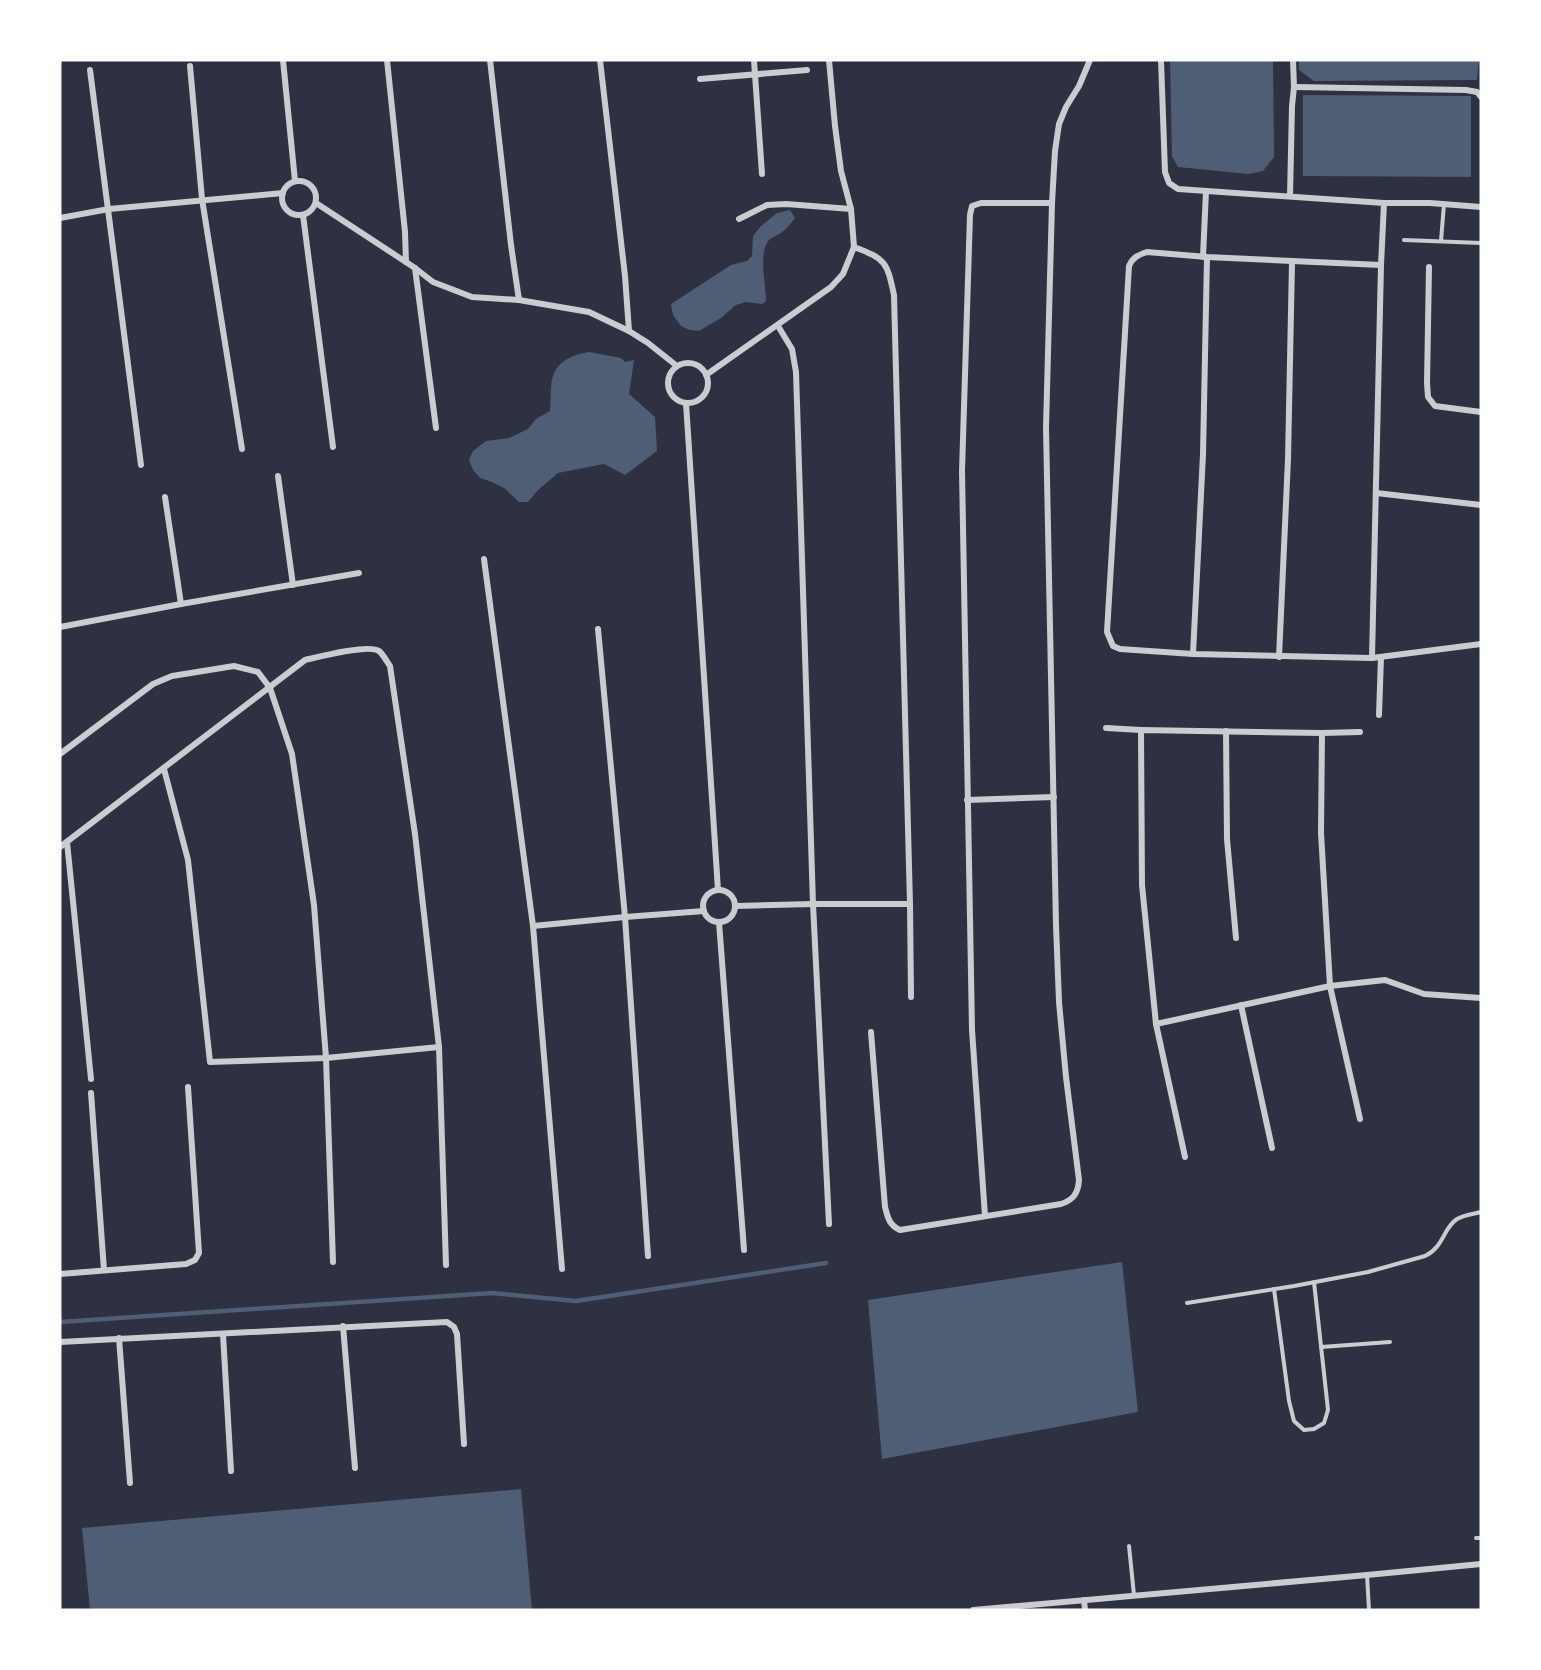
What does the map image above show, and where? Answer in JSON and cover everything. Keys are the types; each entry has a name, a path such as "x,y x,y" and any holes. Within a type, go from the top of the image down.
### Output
{"street":[{"path":"283,60 295,182"},
{"path":"387,60 405,232 406,262"},
{"path":"490,60 519,300"},
{"path":"600,60 629,332"},
{"path":"754,60 762,174"},
{"path":"706,375 831,287 843,274 854,247 851,209 841,171 829,60"},
{"path":"871,1032 885,1207 888,1219 893,1226 900,1230 1060,1204 1075,1196 1079,1180 1059,1002 1056,925 1046,428 1055,151 1059,124 1090,60"},
{"path":"1161,60 1165,172 1169,183 1178,189 1384,204 1444,204 1481,207"},
{"path":"1290,196 1293,60"},
{"path":"190,66 202,199 242,449"},
{"path":"90,70 141,465"},
{"path":"700,79 807,70"},
{"path":"1294,87 1466,90 1478,92 1481,97"},
{"path":"295,182 307,183 315,191 316,203 311,211 303,215 294,215 286,210 283,193 288,185 295,182"},
{"path":"1193,654 1203,454 1206,190"},
{"path":"60,218 109,209 283,193"},
{"path":"316,203 433,282 472,297 519,300 589,312 648,343 677,366"},
{"path":"985,1216 972,1030 962,471 970,215 972,206 981,203 1052,203"},
{"path":"739,219 767,205 786,204 851,209"},
{"path":"1372,658 1380,265 1384,204"},
{"path":"303,215 333,447"},
{"path":"854,247 876,255 885,264 894,295 911,997"},
{"path":"1380,265 1292,262 1147,252 1132,260 1129,266 1107,632 1113,646 1120,649 1279,657 1372,658 1481,644"},
{"path":"1279,657 1288,459 1292,262"},
{"path":"1428,267 1428,398 1435,406 1481,412"},
{"path":"415,268 436,428"},
{"path":"778,326 792,349 796,372 813,903 829,1224"},
{"path":"690,363 702,369 706,375 707,389 704,395 686,403 673,397 668,384 672,371 677,366 690,363"},
{"path":"686,403 718,890"},
{"path":"278,476 293,585"},
{"path":"1376,492 1481,505"},
{"path":"165,497 181,604"},
{"path":"484,559 533,926 562,1269"},
{"path":"60,627 359,573"},
{"path":"598,629 625,917 648,1256"},
{"path":"60,847 305,660 370,648 379,651 390,666 415,834 439,1047 446,1265"},
{"path":"1379,715 1381,657"},
{"path":"60,754 153,684 172,676 234,666 258,672 270,688 292,754 314,905 326,1058 333,1262"},
{"path":"1106,729 1322,734 1360,732"},
{"path":"1141,730 1142,885 1156,1024 1185,1157"},
{"path":"1226,731 1227,839 1236,938"},
{"path":"1322,734 1321,833 1330,986 1360,1119"},
{"path":"164,768 188,860 210,1062 326,1058 439,1047"},
{"path":"967,800 1054,797"},
{"path":"67,842 91,1078"},
{"path":"718,890 726,892 732,898 735,906 733,914 727,920 719,922 710,919 704,911 704,901 709,893 718,890"},
{"path":"735,906 813,903 910,904"},
{"path":"533,926 704,911"},
{"path":"719,922 744,1250"},
{"path":"1156,1024 1330,986 1385,980 1424,994 1481,998"},
{"path":"1241,1005 1272,1148"},
{"path":"60,1274 186,1264 195,1260 199,1253 188,1087"},
{"path":"91,1093 104,1270"},
{"path":"60,1342 447,1322 454,1327 457,1334 464,1444"},
{"path":"343,1326 355,1468"},
{"path":"224,1334 231,1471"},
{"path":"119,1338 130,1484"},
{"path":"974,1610 1481,1563"},
{"path":"1084,1600 1085,1610"}],"lane":[{"path":"1441,242 1444,204"},
{"path":"1404,240 1481,243"},
{"path":"1187,1303 1368,1272 1425,1256 1439,1245 1456,1220 1481,1212"},
{"path":"1275,1289 1289,1401 1294,1421 1304,1430 1314,1429 1324,1423 1328,1410 1314,1282"},
{"path":"1321,1347 1390,1342"},
{"path":"1129,1546 1134,1595"},
{"path":"1367,1575 1369,1610"}],"water":[{"path":"1170,60 1273,60 1274,157 1263,171 1249,174 1178,167 1172,156"},
{"path":"1299,60 1479,60 1477,80 1314,81 1299,70"},
{"path":"1303,95 1471,96 1471,177 1303,176"},
{"path":"790,210 795,218 784,231 769,240 764,253 766,301 762,304 746,302 736,305 721,318 699,331 681,326 673,315 671,304 731,265 747,261 752,256 753,236 761,226 777,213"},
{"path":"589,352 621,358 625,362 634,360 629,394 655,417 657,451 625,475 604,464 558,473 528,502 519,502 504,488 480,478 473,470 469,460 473,451 486,441 509,438 528,429 536,419 550,411 551,383 555,370 568,359"},
{"path":"1122,1262 1138,1412 882,1459 868,1300"},
{"path":"521,1489 532,1610 90,1610 82,1528"}],"waterway":[{"path":"60,1322 492,1293 576,1301 826,1263"}]}
